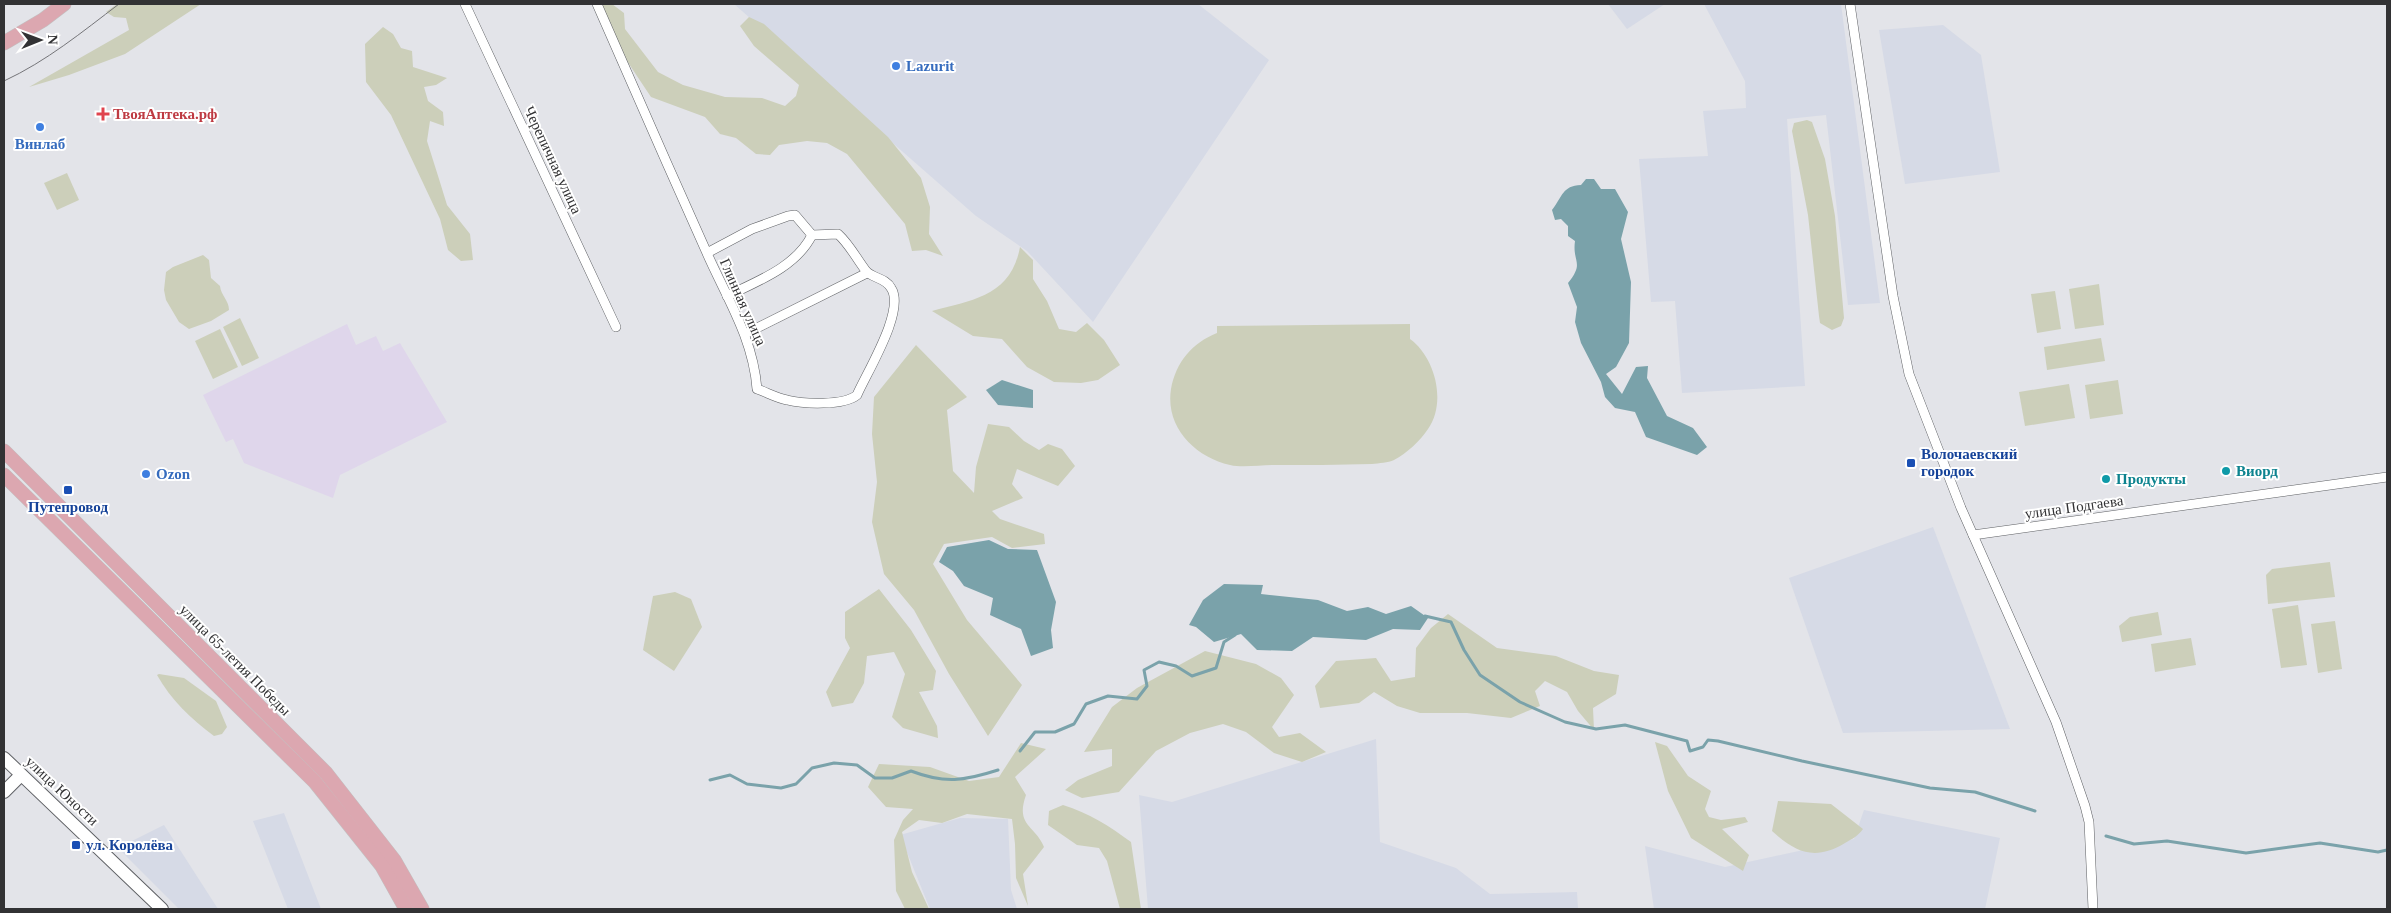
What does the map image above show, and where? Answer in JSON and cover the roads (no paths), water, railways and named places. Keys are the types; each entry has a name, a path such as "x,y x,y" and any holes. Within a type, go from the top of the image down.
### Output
{"main road":[{"path":"4,43 43,20 64,4"},
{"name":"улица 65-летия Победы","path":"4,451 326,773 394,860 422,909"},
{"name":"улица 65-летия Победы","path":"4,475 316,782 382,866 406,909"}],"street":[{"name":"Черепичная улица","path":"465,4 616,327"},
{"name":"Глинная улица","path":"597,4 706,253 745,334 755,364 757,389 786,400 811,402 851,400 857,395 894,316 896,301 891,287 882,279 868,273 850,245 838,234 812,235"},
{"path":"1850,4 1893,296 1909,374 1961,508 2056,722 2088,815 2093,909"},
{"path":"706,253 752,230 788,216 795,215 812,235 806,246 778,270 727,296"},
{"path":"745,334 868,273"},
{"name":"улица Подгаева","path":"1974,535 2387,477"},
{"name":"улица Юности","path":"4,758 162,909"},
{"path":"4,792 21,774"}],"water":[{"path":"1586,179 1594,179 1601,189 1615,189 1628,212 1621,239 1631,282 1629,343 1616,367 1606,374 1622,394 1636,367 1648,366 1647,378 1667,416 1693,428 1707,447 1697,455 1646,437 1635,412 1615,408 1605,397 1601,382 1581,343 1575,322 1577,307 1568,283 1577,266 1575,241 1568,236 1568,226 1561,219 1555,220 1552,210 1566,190 1570,187 1581,185"},
{"path":"1002,380 1033,390 1033,408 998,405 986,390"},
{"path":"989,540 1008,549 1037,550 1056,602 1051,630 1053,648 1031,656 1021,629 990,615 993,598 964,586 953,571 939,562 947,547"},
{"path":"1224,584 1263,585 1261,594 1318,600 1347,611 1368,607 1386,614 1411,606 1428,618 1420,630 1393,629 1366,640 1313,637 1292,651 1257,650 1241,634 1214,642 1196,627 1189,625 1203,600"}],"waterway":[{"path":"1425,616 1451,622 1464,650 1480,675 1520,702 1565,722 1596,729 1625,725 1687,741 1690,751 1703,747 1708,740 1718,741 1930,788 1975,792 2035,811"},
{"path":"1020,751 1035,732 1055,732 1074,724 1086,704 1108,696 1137,699 1147,686 1144,670 1159,662 1176,666 1192,676 1216,668 1224,642 1235,635"},
{"path":"710,780 730,775 747,784 781,788 796,784 812,768 834,763 857,765 875,778 892,778 911,771 934,778 954,780 975,777 998,770"},
{"path":"2106,836 2134,844 2167,841 2246,853 2320,843 2378,852 2387,850"}],"tram line":[{"path":"4,81 50,55 119,4"}],"place":[{"name":"Lazurit","path":"896,66"},
{"name":"ТвояАптека.рф","path":"103,114"},
{"name":"Винлаб","path":"40,127"},
{"name":"Волочаевский городок","path":"1911,463"},
{"name":"Виорд","path":"2226,471"},
{"name":"Ozon","path":"146,474"},
{"name":"Продукты","path":"2106,479"},
{"name":"Путепровод","path":"68,490"},
{"name":"ул. Королёва","path":"76,845"}]}
